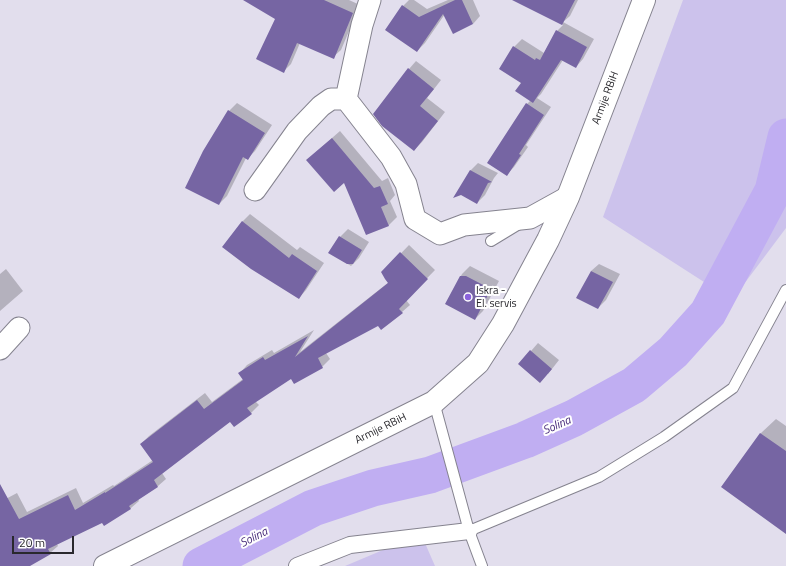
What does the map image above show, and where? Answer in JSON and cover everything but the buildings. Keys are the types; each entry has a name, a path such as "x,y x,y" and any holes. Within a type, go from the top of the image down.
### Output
{"main road":[{"name":"Armije RBiH","path":"105,566 434,402 478,364 503,324 548,240 568,197 644,0"}],"street":[{"path":"346,99 362,25 370,0"},
{"path":"255,190 297,131 322,106 331,99 346,99"},
{"path":"346,99 391,157 406,184 416,219 440,234 464,225 530,218 568,197"},
{"path":"0,349 19,328"},
{"path":"297,566 350,545 469,531"}],"lane":[{"path":"491,241 530,218"},
{"path":"469,531 599,477 664,437 732,388 786,290"},
{"path":"434,402 469,531 482,566"}],"shaded area":[{"path":"683,0 786,0 786,228 732,300 603,217"},
{"path":"421,534 435,566 345,566"}],"waterway":[{"name":"Solina","path":"201,566 313,508 373,488 430,475 525,440 574,418 634,385 673,352 708,313 773,191 786,137"}],"place":[{"name":"Iskra - El. servis","path":"468,297"}]}
